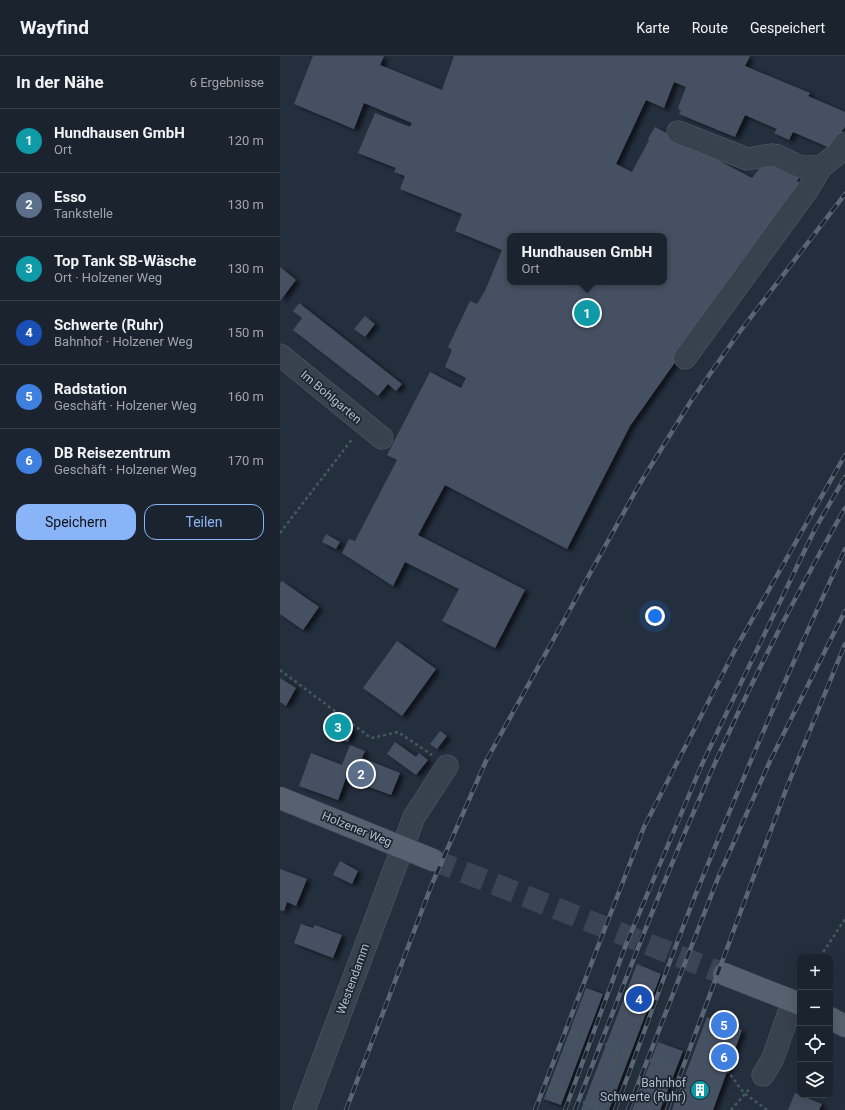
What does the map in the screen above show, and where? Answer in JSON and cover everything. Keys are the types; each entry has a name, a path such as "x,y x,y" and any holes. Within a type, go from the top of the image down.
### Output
{"main road":[{"name":"Holzener Weg","path":"280,798 433,860"},
{"path":"724,974 797,1002"},
{"path":"833,1020 845,1026"}],"street":[{"path":"678,132 747,158 771,155 778,156 802,167 821,167"},
{"path":"685,358 808,189 821,167 838,154 845,143"},
{"name":"Im Bohlgarten","path":"280,355 382,438"},
{"name":"Westendamm","path":"304,1110 414,817 447,766"},
{"path":"763,1075 773,1058 797,1002"}],"path":[{"path":"280,533 364,424"},
{"path":"280,670 372,738 398,732 447,766"},
{"path":"822,954 845,919"},
{"path":"570,1032 587,1038"},
{"path":"570,1056 578,1034"},
{"path":"605,1044 632,1054"},
{"path":"610,1071 618,1049"},
{"path":"650,1060 676,1069"},
{"path":"654,1088 663,1065"},
{"path":"727,1070 744,1093 767,1110"},
{"path":"557,1091 561,1081"},
{"path":"548,1088 565,1094"},
{"path":"731,1110 744,1093"},
{"path":"596,1106 600,1096"},
{"path":"583,1102 606,1110"}],"building":[{"path":"313,56 384,56 380,65 442,90 454,56 750,56 745,66 810,93 808,96 845,112 845,127 830,148 793,132 789,140 774,133 777,129 745,115 735,137 679,114 681,111 678,108 686,87 674,82 664,108 646,100 616,164 632,172 655,127 752,178 764,163 770,167 773,163 800,177 797,181 801,184 630,426 567,549 445,485 418,535 525,590 495,648 442,621 459,589 405,562 393,586 342,553 349,539 355,541 397,460 387,455 430,372 461,388 466,378 445,367 452,350 448,347 470,301 477,304 485,291 502,250 455,231 462,214 400,189 405,176 394,172 396,168 358,153 375,113 410,127 412,123 364,103 354,129 294,104"},
{"path":"280,267 296,280 280,301"},
{"path":"299,303 402,384 396,391 388,384 378,396 293,330 302,318 293,311"},
{"path":"365,316 375,324 365,337 354,329"},
{"path":"326,534 340,542 336,549 322,542"},
{"path":"282,581 319,607 303,630 280,614 280,583"},
{"path":"397,641 436,669 402,716 363,688"},
{"path":"280,678 296,688 286,706 280,702"},
{"path":"332,714 353,729 348,742 324,734"},
{"path":"440,731 447,736 437,749 430,744"},
{"path":"395,742 416,757 419,753 428,760 416,775 387,754"},
{"path":"350,745 365,751 362,758 400,773 391,795 346,778 338,800 299,786 311,753 342,765"},
{"path":"340,861 358,871 352,884 333,875"},
{"path":"280,869 307,879 296,906 287,902 284,911 280,910"},
{"path":"301,924 313,928 315,925 342,935 333,958 294,943"},
{"path":"637,964 661,974 609,1110 581,1110"},
{"path":"586,988 603,994 561,1105 544,1099"},
{"name":"Bahnhof Schwerte (Ruhr)","path":"707,1017 742,1030 713,1110 672,1110"},
{"path":"658,1042 683,1051 660,1110 632,1110"},
{"path":"795,1093 797,1094 797,1098 807,1098 822,1104 819,1110 788,1110"}],"tunnel":[{"path":"433,860 724,974"}],"railway":[{"path":"346,1110 432,884 486,761 639,485 691,401 738,334 845,194"},
{"path":"535,1110 644,827 736,648 845,455"},
{"path":"565,1110 625,947 703,762 815,529 845,477"},
{"path":"575,1110 654,907 721,750 771,645 845,508"},
{"path":"615,1110 674,949 713,852 749,765 845,549"},
{"path":"628,1110 718,878 770,761 845,611"},
{"path":"667,1110 787,787 845,644"}],"place":[{"name":"Hundhausen GmbH","path":"587,313"},
{"name":"Top Tank SB-Wäsche","path":"338,727"},
{"name":"Esso","path":"361,774"},
{"name":"Schwerte (Ruhr)","path":"639,999"},
{"name":"Radstation","path":"724,1025"},
{"name":"DB Reisezentrum","path":"724,1057"},
{"name":"Bahnhof Schwerte (Ruhr)","path":"700,1090"}]}
